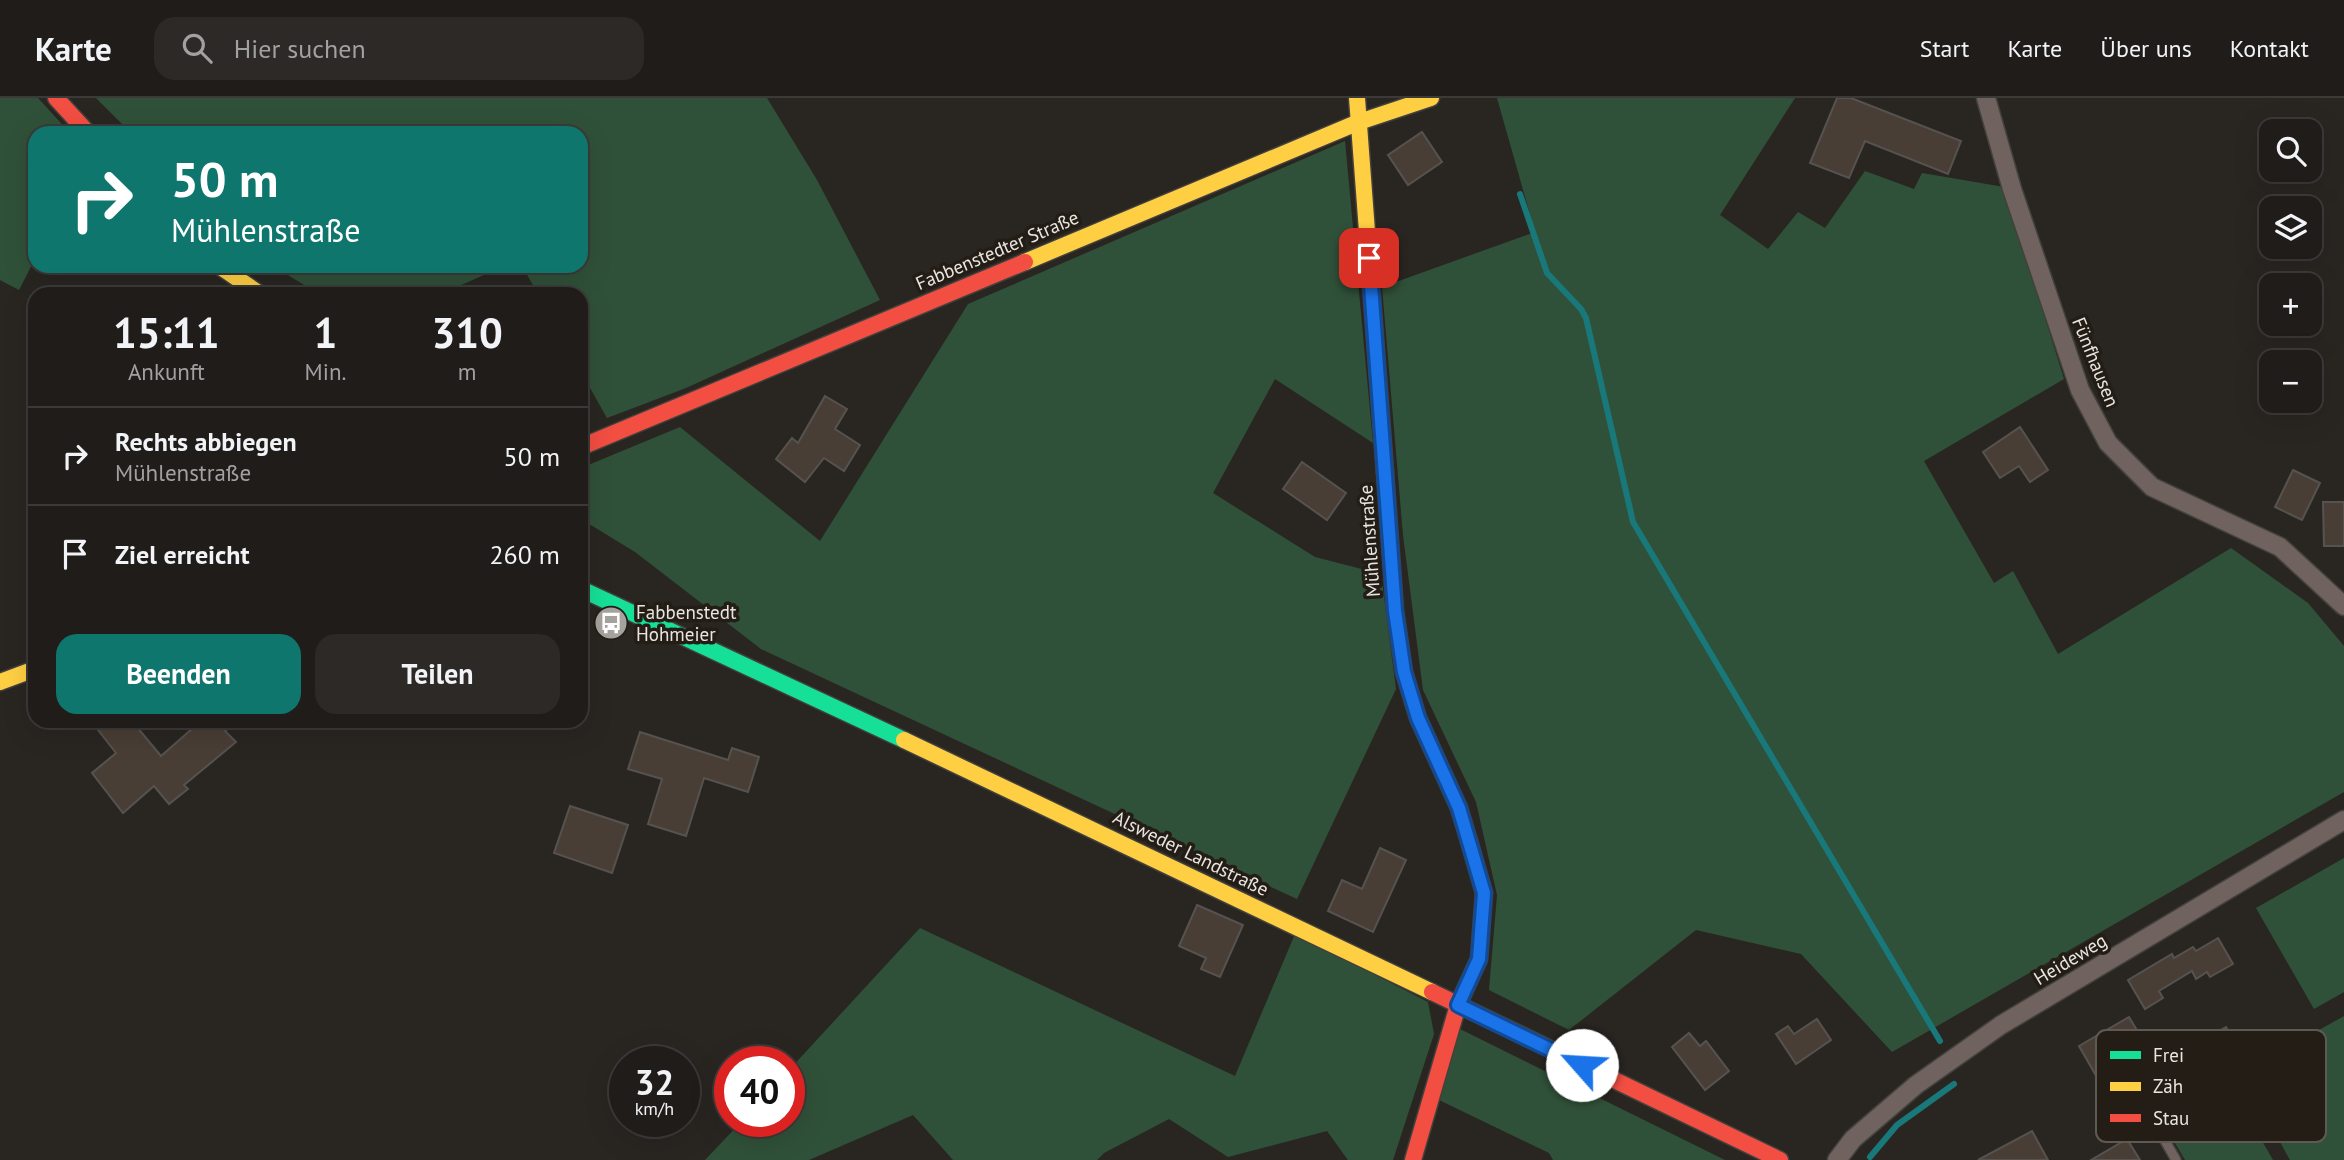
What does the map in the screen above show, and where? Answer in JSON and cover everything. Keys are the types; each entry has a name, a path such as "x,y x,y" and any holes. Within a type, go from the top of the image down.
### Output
{"street":[{"path":"56,98 82,126"},
{"name":"Mühlenstraße","path":"1357,98 1395,611 1404,672 1418,718 1459,808 1484,893 1479,959 1458,1005 1413,1160"},
{"name":"Fabbenstedter Straße","path":"588,444 1359,122 1431,98"},
{"name":"Fünfhausen","path":"1986,98 2012,189 2080,390 2108,443 2152,487 2280,547 2344,607"},
{"path":"229,273 250,287"},
{"name":"Alsweder Landstraße","path":"588,592 1035,802 1780,1160"},
{"path":"0,682 28,672"},
{"name":"Heideweg","path":"1837,1160 1853,1139 1916,1085 2001,1025 2344,821"}],"lane":[{"path":"2166,1142 2176,1160"}],"green space":[{"path":"0,98 38,98 64,126 28,126 28,273 19,290 0,280"},
{"path":"96,98 767,98 817,180 880,300 686,388 607,418 588,384 588,287 534,287 526,273 588,273 588,126 124,126"},
{"path":"1497,98 1795,98 1720,215 1768,249 1798,212 1825,228 1865,171 1914,189 1922,173 2004,187 2064,379 1924,461 1994,583 2013,571 2058,654 2231,548 2308,603 2344,646 2344,792 1892,1052 1801,954 1696,930 1569,1030 1489,990 1497,895 1476,802 1423,690 1403,535 1382,287 1535,232"},
{"path":"1345,141 1373,443 1275,379 1213,493 1315,557 1381,574 1396,689 1297,899 761,649 635,552 588,523 588,465 680,427 820,541 968,304"},
{"path":"284,273 488,273 457,287 308,287"},
{"path":"2344,858 2344,992 2314,1009 2256,908"},
{"path":"920,928 1235,1076 1295,934 1428,1002 1434,1034 1393,1160 1348,1160 1327,1131 1228,1157 1169,1119 1104,1153 1097,1160 953,1160 913,1115 809,1160 705,1160 727,1137 805,1137 805,1053"},
{"path":"2344,1016 2344,1160 2290,1160 2280,1142 2326,1142 2326,1030 2319,1030"},
{"path":"1460,1029 1725,1160 1553,1160 1549,1153 1437,1099"},
{"path":"2174,1142 2263,1142 2273,1160 2185,1160"}],"building":[{"path":"1837,98 1851,98 1961,141 1948,174 1865,141 1849,178 1810,163"},
{"path":"1422,132 1442,162 1408,185 1388,155"},
{"path":"825,396 847,409 835,429 860,445 844,471 824,458 805,482 776,459 792,438 798,443"},
{"path":"2020,427 2048,470 2030,482 2019,466 2000,478 1983,452"},
{"path":"1302,462 1346,493 1327,520 1283,489"},
{"path":"2293,470 2320,483 2302,520 2275,507"},
{"path":"2323,502 2344,502 2344,546 2324,546"},
{"path":"96,728 138,728 161,756 193,728 228,728 225,731 236,742 184,785 188,789 169,804 154,786 123,813 92,773 116,753"},
{"path":"640,732 728,760 732,748 759,757 748,792 704,778 686,836 648,824 662,779 628,769"},
{"path":"570,806 628,825 612,873 554,853"},
{"path":"1380,848 1406,860 1373,932 1328,911 1342,880 1362,889"},
{"path":"1197,905 1243,925 1220,977 1201,969 1206,958 1179,946"},
{"path":"2218,938 2233,964 2210,977 2207,972 2196,979 2192,971 2159,991 2163,998 2145,1009 2128,980 2172,954 2174,958 2193,947 2196,951"},
{"path":"2129,1017 2137,1030 2107,1030"},
{"path":"1817,1019 1831,1040 1796,1064 1776,1034 1788,1026 1794,1034"},
{"path":"1689,1033 1700,1046 1706,1041 1729,1071 1705,1090 1672,1047"},
{"path":"2096,1036 2096,1076 2079,1046"},
{"path":"2032,1131 2048,1160 1978,1160"},
{"path":"2122,1142 2129,1142 2140,1160 2091,1160"}],"waterway":[{"path":"1520,194 1547,273 1581,309 1586,318 1633,522 1940,1041"},
{"path":"1870,1157 1897,1125 1954,1084"}],"traffic: fast":[{"path":"1385,472 1395,611 1404,672 1418,718 1459,808 1469,841"},
{"path":"588,592 904,740"}],"traffic: slow":[{"path":"1357,98 1385,472"},
{"path":"1025,262 1359,122 1431,98"},
{"path":"229,273 250,287"},
{"path":"0,682 28,672"},
{"path":"904,740 1432,992"}],"traffic: jam":[{"path":"56,98 82,126"},
{"path":"588,444 1025,262"},
{"path":"1413,1160 1458,1005 1479,959 1484,893 1469,841"},
{"path":"1432,992 1780,1160"}],"place":[{"name":"Fabbenstedt Hohmeier","path":"611,623"}],"route":[{"path":"1369,258 1395,611 1404,672 1418,718 1459,808 1484,893 1479,959 1458,1005 1582,1065"}]}
